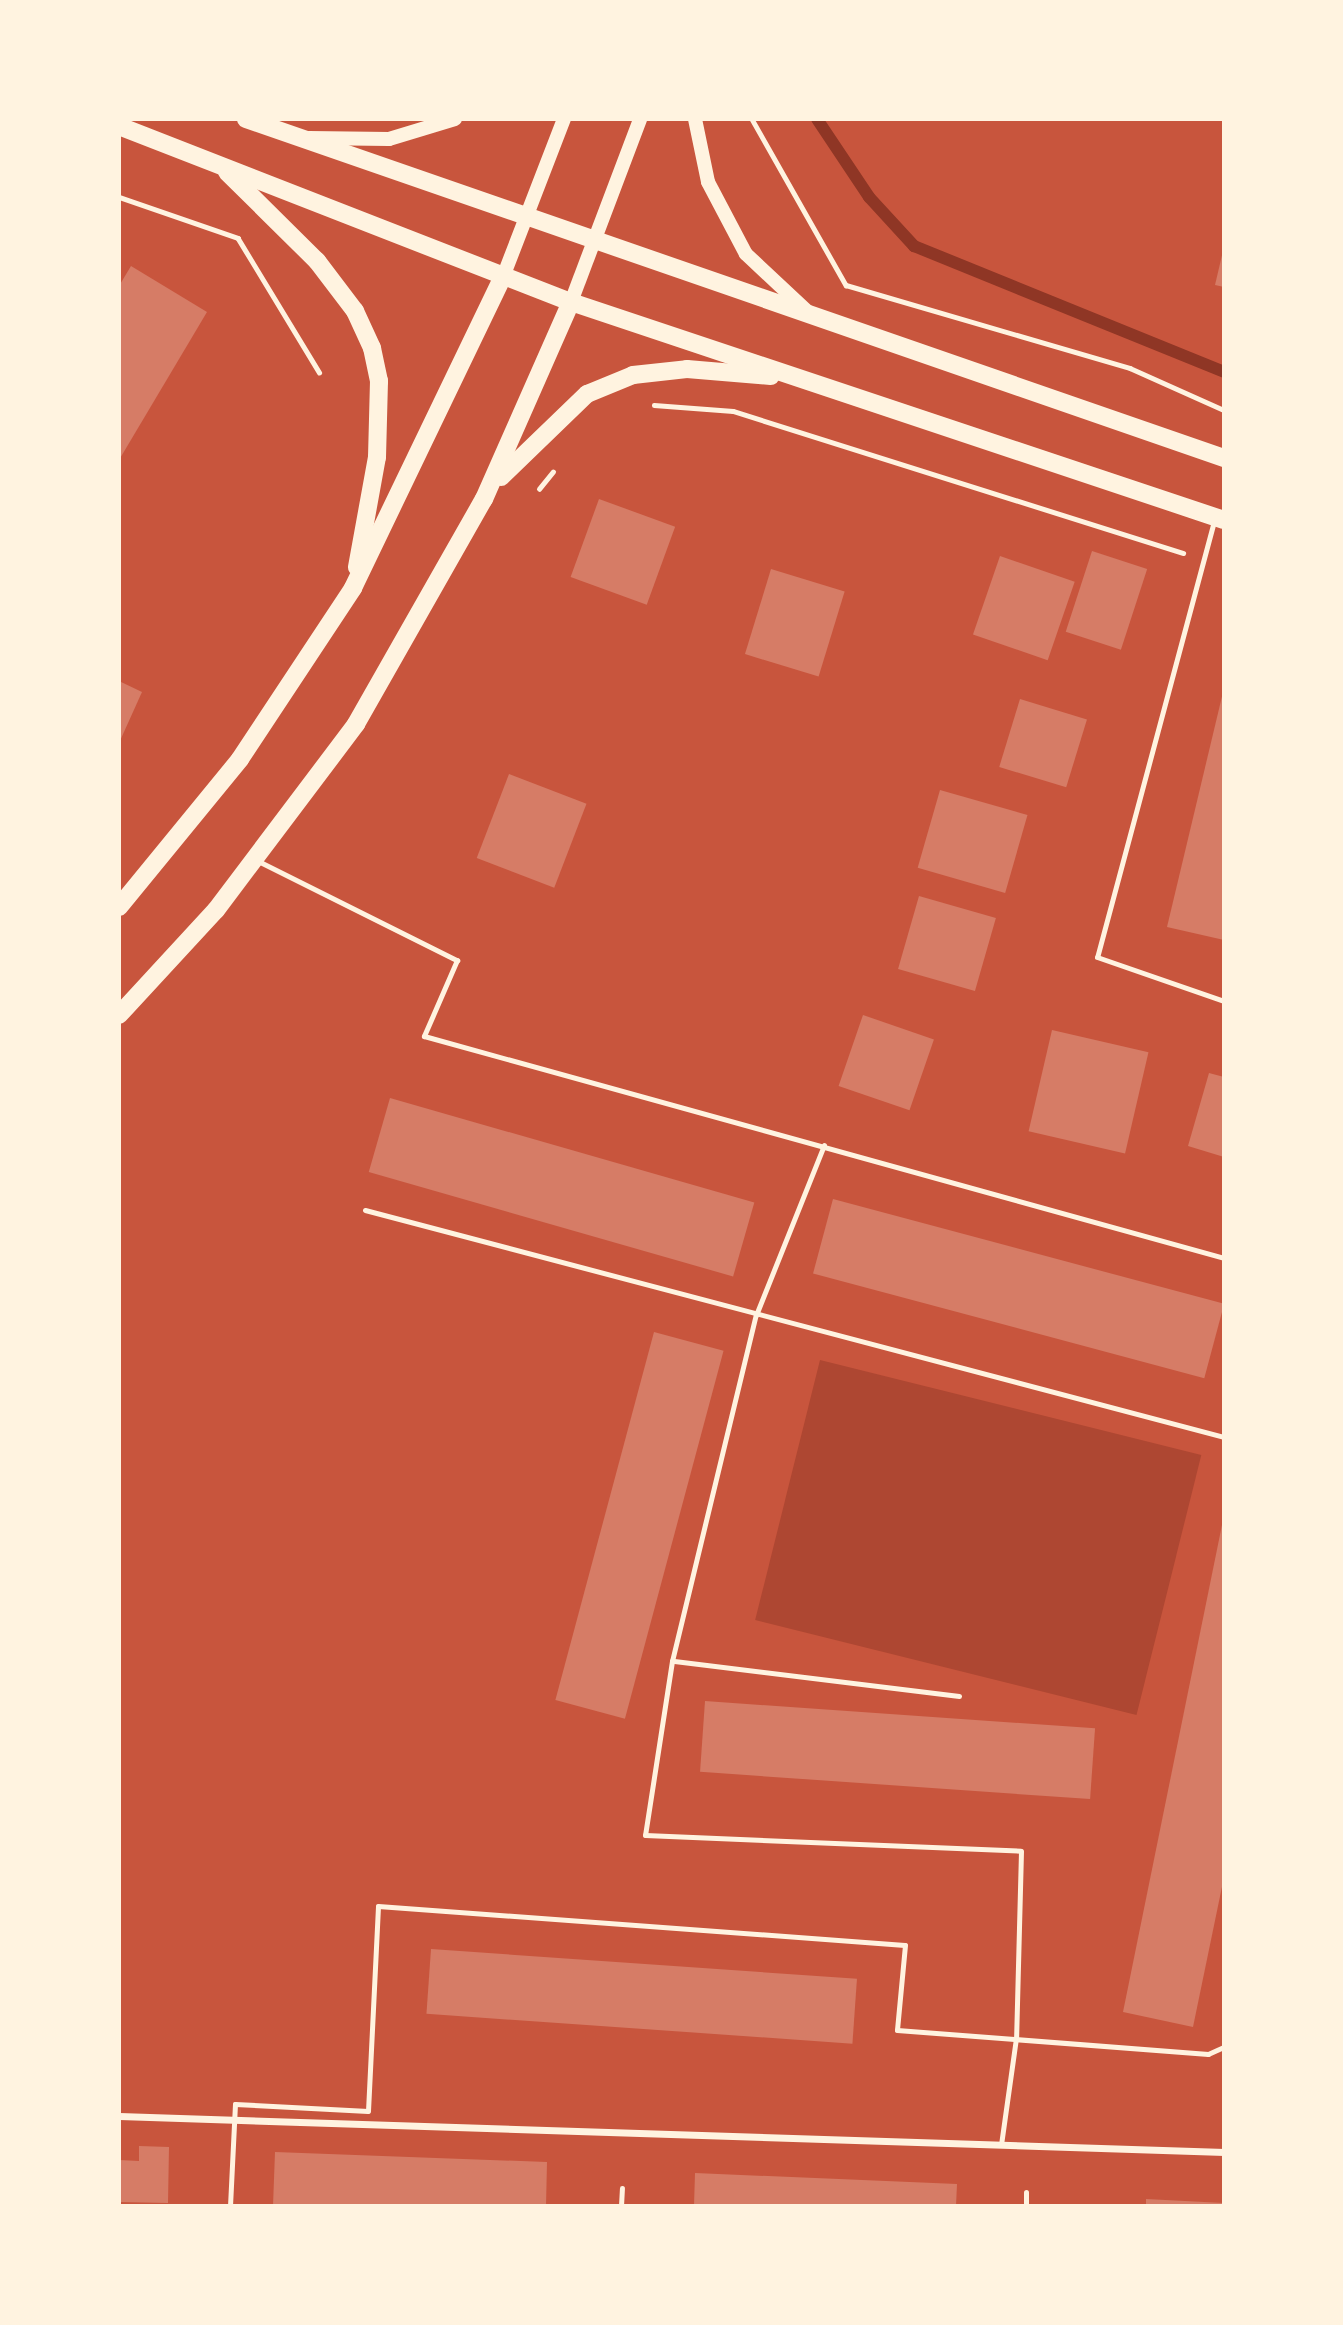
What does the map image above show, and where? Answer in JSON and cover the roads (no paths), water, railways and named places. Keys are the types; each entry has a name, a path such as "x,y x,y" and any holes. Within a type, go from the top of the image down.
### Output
{"main road":[{"path":"246,119 817,320 1224,458"},
{"path":"300,138 389,139 455,119"},
{"path":"119,906 240,758 353,588 503,277 564,119"},
{"path":"119,1015 256,860 356,723 484,499 571,302 640,119"},
{"path":"695,119 708,182 746,254 817,320"},
{"path":"119,126 571,302 1219,519"},
{"path":"222,167 317,261 355,311 372,348 379,381 377,457 353,588"},
{"path":"484,499 559,417 587,394 633,375 687,369 801,379"}],"street":[{"path":"119,2116 1224,2152"}],"lane":[{"path":"1219,519 1204,559 1097,957 1224,1001"},
{"path":"256,860 457,960 424,1036 1224,1258"},
{"path":"824,1145 756,1315 672,1661 645,1835 1021,1851 1016,2038 1001,2145"},
{"path":"365,1210 1224,1437"},
{"path":"672,1661 959,1696"},
{"path":"230,2206 235,2104 368,2111 379,1906 905,1945 897,2029 1208,2053 1224,2047"},
{"path":"621,2206 622,2188"},
{"path":"1026,2192 1026,2206"}],"waterway":[{"path":"817,119 869,197 914,246 1224,372"}]}
